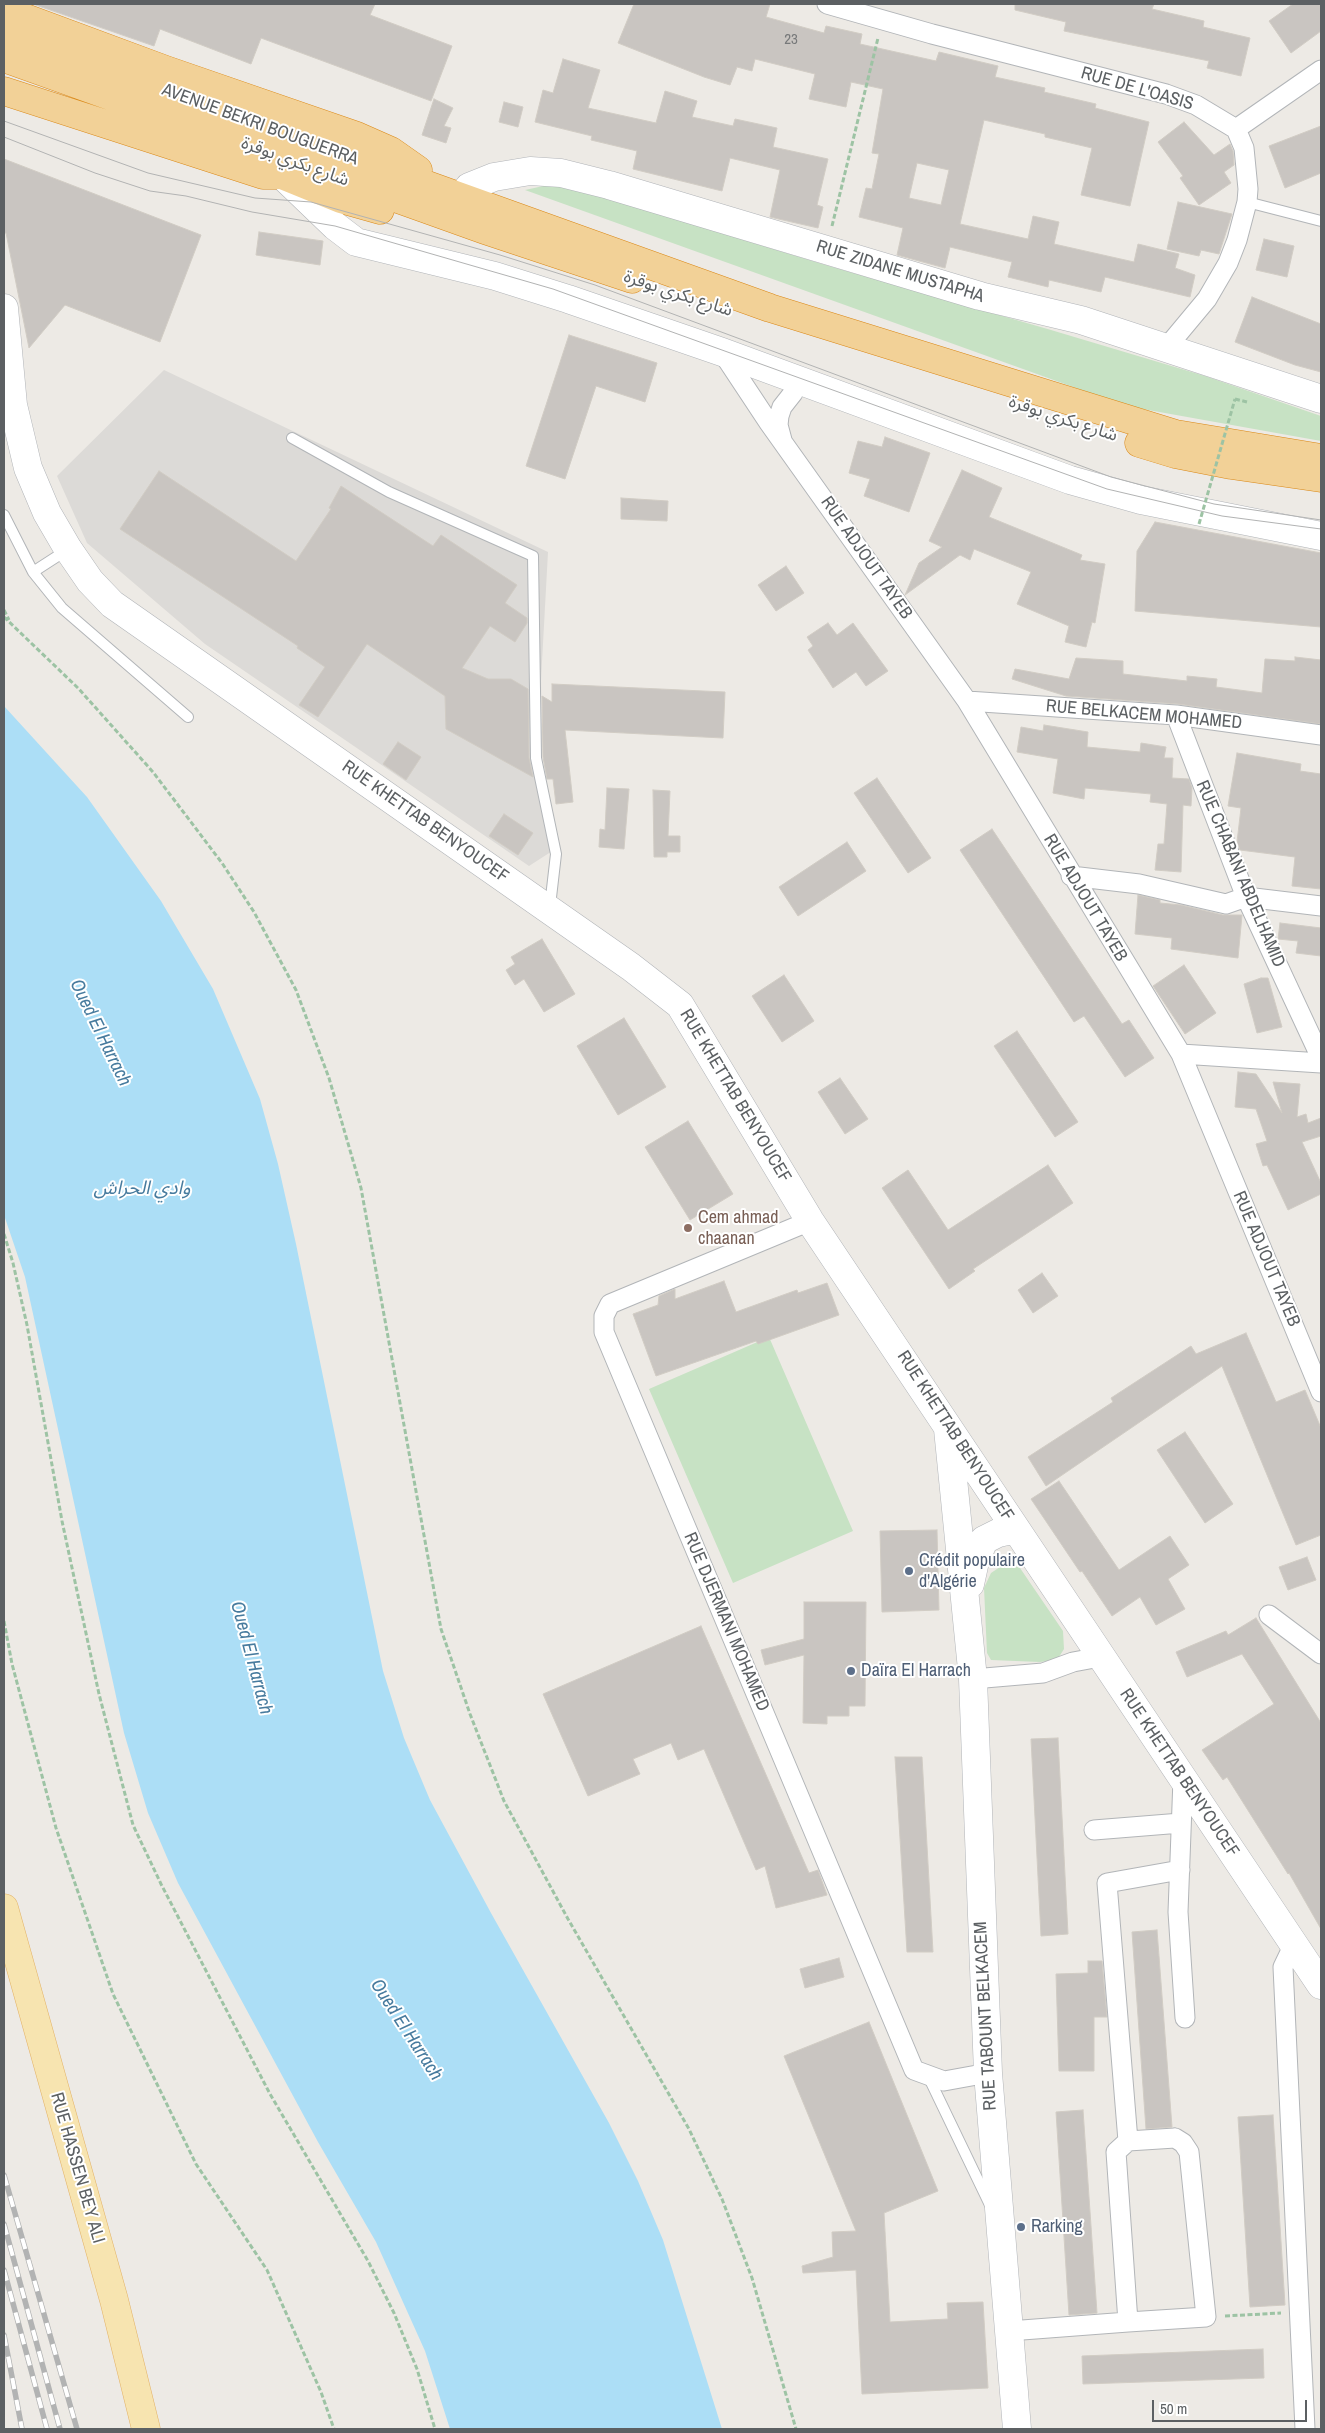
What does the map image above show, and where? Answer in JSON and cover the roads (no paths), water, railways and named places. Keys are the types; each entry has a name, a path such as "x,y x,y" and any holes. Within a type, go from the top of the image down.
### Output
{"highway":[{"path":"4,10 166,70 357,136 391,151 413,165 427,184"},
{"name":"AVENUE BEKRI BOUGUERRA","path":"4,35 47,60 427,184 469,190 512,228"},
{"name":"AVENUE BEKRI BOUGUERRA","path":"4,58 47,60"},
{"name":"شارع بكري بوقرة","path":"47,60 512,228 1124,439 1194,457 1321,478"},
{"path":"4,92 263,175 282,175 341,199 474,233 512,228"},
{"name":"شارع بكري بوقرة","path":"512,228 1138,423 1214,442 1321,458"}],"main road":[{"name":"RUE HASSEN BEY ALI","path":"4,1908 114,2300 146,2429"}],"street":[{"name":"RUE DE L'OASIS","path":"827,4 884,11 941,37 1166,94 1196,105 1236,128"},
{"path":"1168,347 1207,299 1219,280 1237,240 1247,202 1247,168 1244,148 1236,128 1321,70"},
{"name":"RUE ZIDANE MUSTAPHA","path":"469,190 511,173 537,171 561,173 609,185 980,296 1081,320 1168,347 1321,399"},
{"path":"282,175 335,226 356,242 495,276 568,299 722,352 1070,480 1141,500 1321,536"},
{"name":"RUE KHETTAB BENYOUCEF","path":"4,308 13,405 28,468 46,513 68,549 90,581 112,604 549,909 631,967 680,1005 810,1221 947,1422 992,1494 1100,1657 1321,1985"},
{"name":"RUE ADJOUT TAYEB","path":"722,352 782,441 967,701 1071,876 1181,1054 1321,1392"},
{"name":"RUE ADJOUT TAYEB","path":"782,441 779,433 779,416 786,400 793,393 796,380"},
{"name":"RUE BELKACEM MOHAMED","path":"967,701 1176,714 1321,735"},
{"name":"RUE CHABANI ABDELHAMID","path":"1176,714 1246,897 1321,1058"},
{"path":"1071,876 1139,884 1226,904 1246,897 1321,906"},
{"path":"1181,1054 1321,1063"},
{"name":"RUE DJERMANI MOHAMED","path":"810,1221 610,1304 604,1316 604,1332 914,2070 944,2080 988,2074"},
{"name":"RUE TABOUNT BELKACEM","path":"947,1422 973,1678 988,2074 1017,2429"},
{"path":"957,1517 964,1501 970,1496 976,1493 992,1494"},
{"path":"966,1602 975,1561 984,1540 998,1533 1016,1529"},
{"path":"1269,1615 1321,1654"},
{"path":"973,1678 1043,1672 1074,1662 1100,1657"},
{"path":"1183,1779 1178,1912 1185,2018"},
{"path":"1094,1830 1182,1823"},
{"path":"1128,2141 1107,1883 1180,1870"},
{"path":"1294,1944 1283,1967 1305,2429"},
{"path":"1009,2331 1206,2317 1189,2152 1183,2143 1175,2138 1128,2141 1116,2152 1128,2322"}],"lane":[{"path":"1247,202 1321,221"},
{"path":"292,438 389,492 533,556 536,758 556,854 549,909"},
{"path":"4,515 33,572 52,596 78,624 188,718"},
{"path":"33,572 68,549"},
{"path":"928,2075 1000,2226"}],"water":[{"name":"وادي الحراش","path":"4,706 87,797 161,901 213,989 260,1099 278,1164 296,1244 383,1671 404,1738 430,1800 609,2123 638,2181 663,2240 722,2429 450,2429 425,2351 376,2242 318,2142 178,1883 148,1813 124,1733 25,1277 4,1215"}],"tram line":[{"path":"4,121 148,173 255,198 311,202 500,255 595,285 1111,477 1214,504 1321,520"},
{"path":"4,137 95,173 150,191 186,196 252,212 335,226 553,289 1107,489 1222,516 1321,529"}],"railway":[{"path":"4,2175 77,2429"},
{"path":"4,2224 60,2429"},
{"path":"4,2270 47,2429"},
{"path":"4,2335 22,2429"}],"place":[{"name":"Cem ahmad chaanan","path":"688,1228"},
{"name":"Crédit populaire d'Algérie","path":"909,1571"},
{"name":"Daïra El Harrach","path":"851,1671"},
{"name":"Rarking","path":"1021,2227"}],"water label":[{"name":"Oued El Harrach","path":"100,1033"},
{"name":"Oued El Harrach","path":"251,1658"},
{"name":"Oued El Harrach","path":"406,2030"}]}
